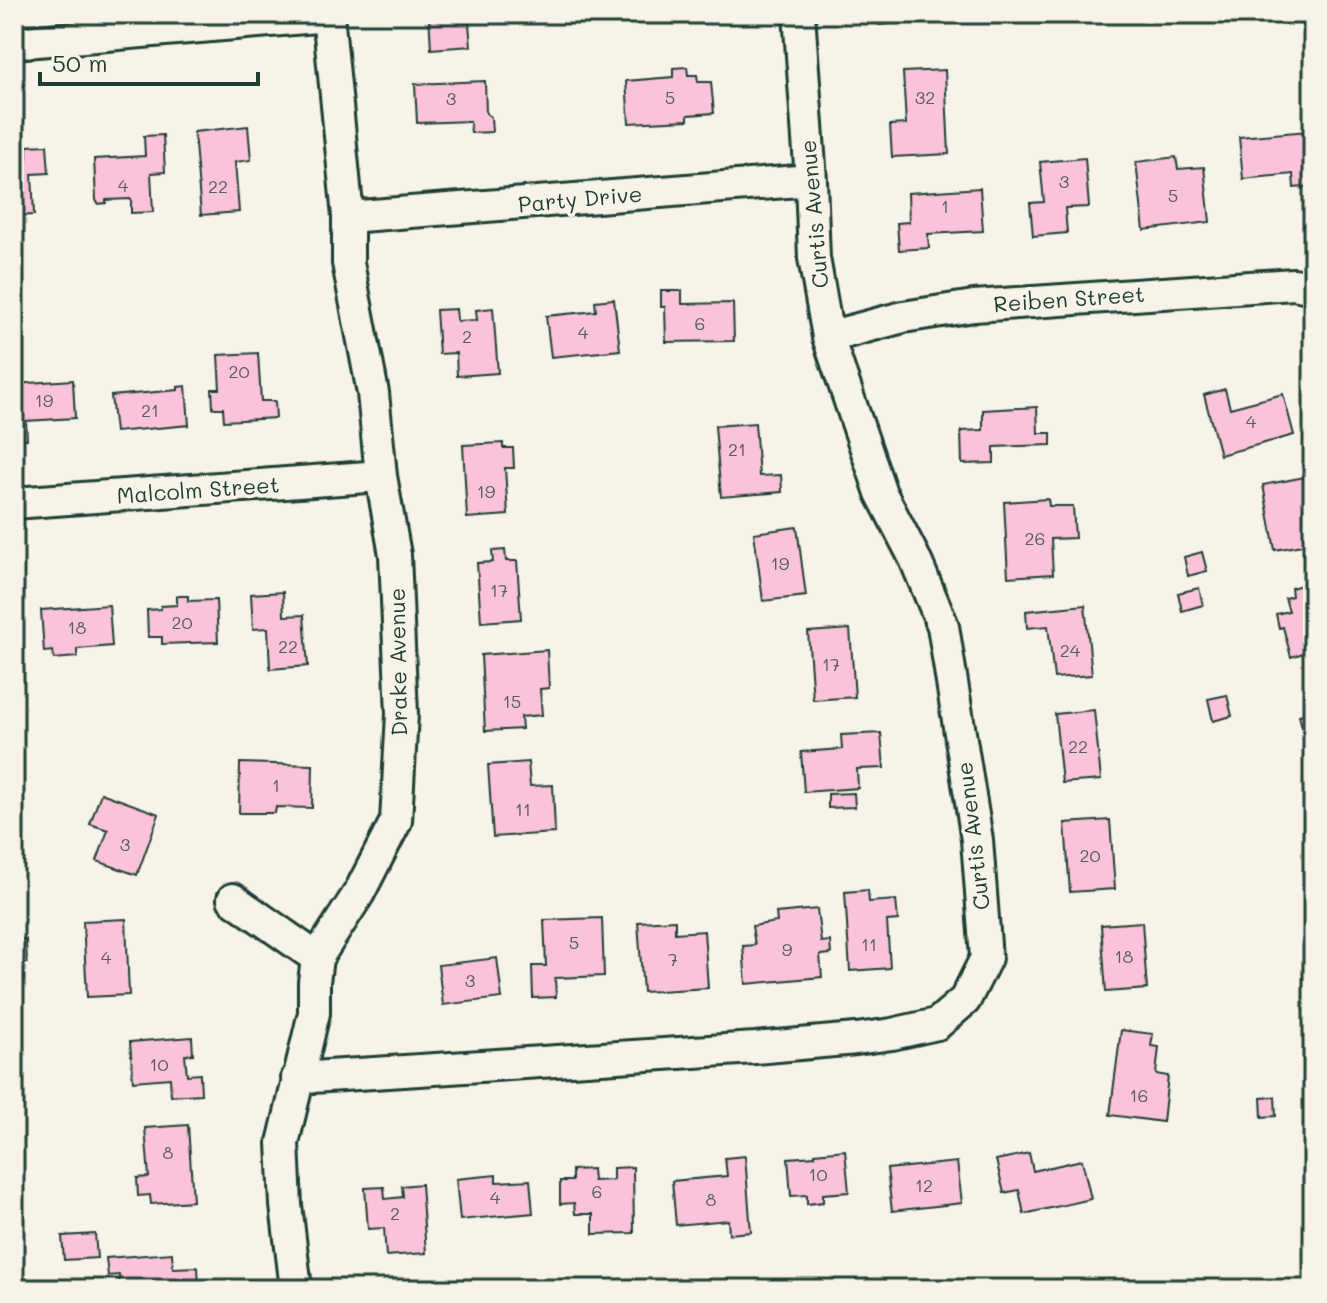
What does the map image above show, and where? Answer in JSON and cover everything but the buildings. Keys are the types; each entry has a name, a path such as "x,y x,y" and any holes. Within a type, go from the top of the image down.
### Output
{"street":[{"name":"Curtis Avenue","path":"297,1078 856,1039 937,1024 965,1000 986,958 977,840 943,626 915,559 881,493 828,337 814,258 799,14"},
{"path":"14,43 328,15"},
{"name":"Drake Avenue","path":"296,1289 286,1205 283,1143 314,1013 317,958 359,893 396,821 402,714 395,555 381,476 373,393 348,263 348,217 328,15"},
{"name":"Party Drive","path":"348,217 811,180"},
{"name":"Reiben Street","path":"828,337 903,317 974,306 1294,284 1313,288"},
{"name":"Malcolm Street","path":"14,503 381,476"},
{"path":"233,899 317,958"}]}
